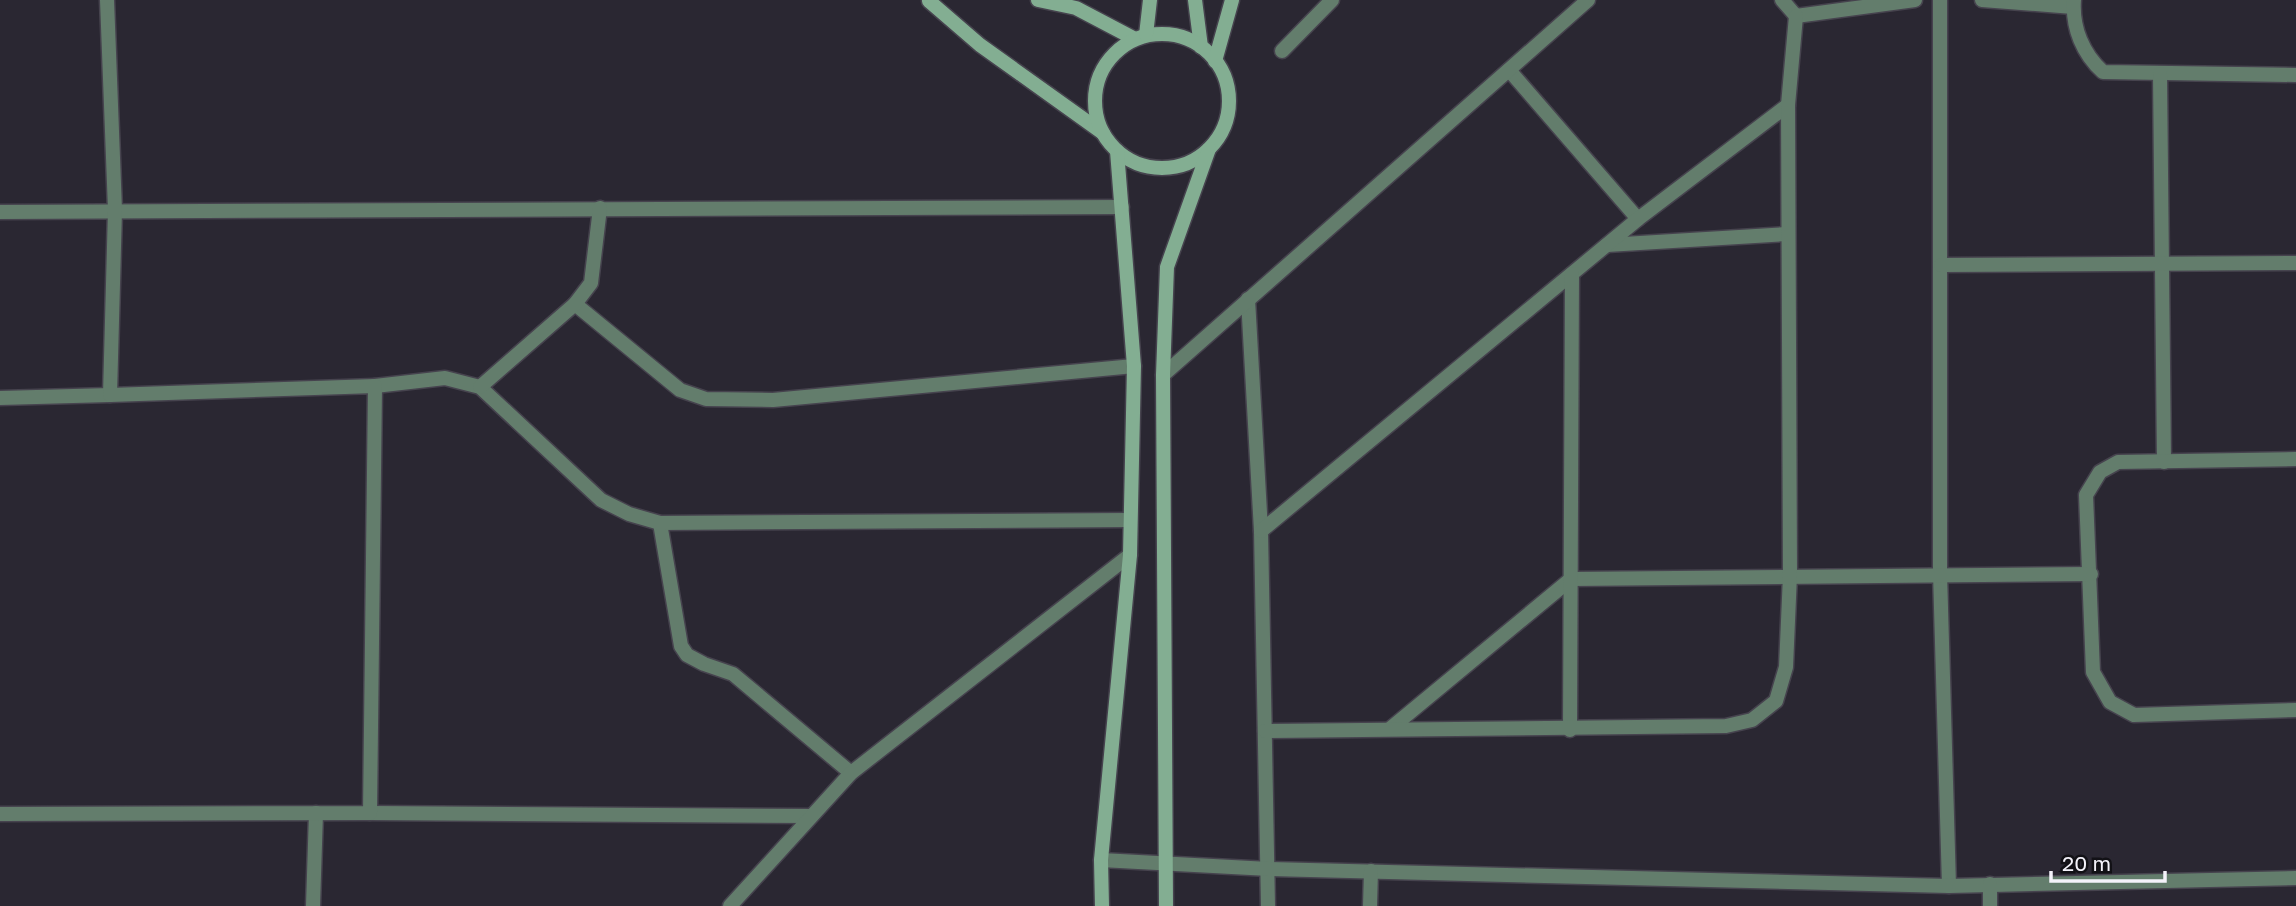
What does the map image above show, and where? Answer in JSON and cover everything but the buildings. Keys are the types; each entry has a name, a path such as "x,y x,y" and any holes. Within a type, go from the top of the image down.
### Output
{"main road":[{"path":"917,0 931,0 980,45 1103,134 1117,150 1148,167 1170,168 1191,162 1209,149"},
{"path":"1038,0 1076,8 1141,37"},
{"path":"1141,37 1150,0"},
{"path":"1195,0 1201,47"},
{"path":"1215,61 1232,0"},
{"path":"1103,134 1096,113 1096,90 1103,69 1117,51 1141,37 1175,35 1201,47 1215,61 1224,78 1228,96 1227,116 1220,134 1209,149 1167,267 1163,375 1163,863 1166,906"},
{"path":"1102,906 1101,860 1130,555 1134,366 1117,150"}],"street":[{"path":"107,0 115,210 110,395"},
{"path":"1282,51 1332,0"},
{"path":"1163,375 1588,0"},
{"path":"1265,731 1391,728 1570,730 1726,726 1752,720 1776,701 1786,667 1790,575 1788,105 1796,16 1782,0"},
{"path":"1796,16 1915,0"},
{"path":"1940,0 1940,573 1950,886"},
{"path":"1982,0 2073,4 2087,57 2104,72 2296,75"},
{"path":"1509,69 1638,219"},
{"path":"2160,74 2164,462"},
{"path":"1261,531 1638,219 1788,105"},
{"path":"0,212 1122,206"},
{"path":"480,387 575,304 591,283 600,208"},
{"path":"1607,245 1787,234"},
{"path":"1941,265 2296,263"},
{"path":"1570,730 1573,274"},
{"path":"1248,299 1261,531 1268,906"},
{"path":"575,304 680,390 706,399 774,400 1134,366"},
{"path":"0,398 375,386 445,378 480,387 601,500 628,514 660,523 1129,520"},
{"path":"370,813 375,386"},
{"path":"2296,459 2118,463 2100,472 2086,495 2093,672 2110,702 2134,715 2296,710"},
{"path":"660,523 681,646 687,654 704,664 733,674 851,773"},
{"path":"730,906 851,773 1130,555"},
{"path":"1391,728 1571,579 1940,573 2091,574"},
{"path":"313,906 316,813"},
{"path":"0,814 811,816"},
{"path":"1101,860 1269,869 1950,886 2296,878"},
{"path":"1370,906 1371,871"},
{"path":"1990,884 1990,906"}]}
